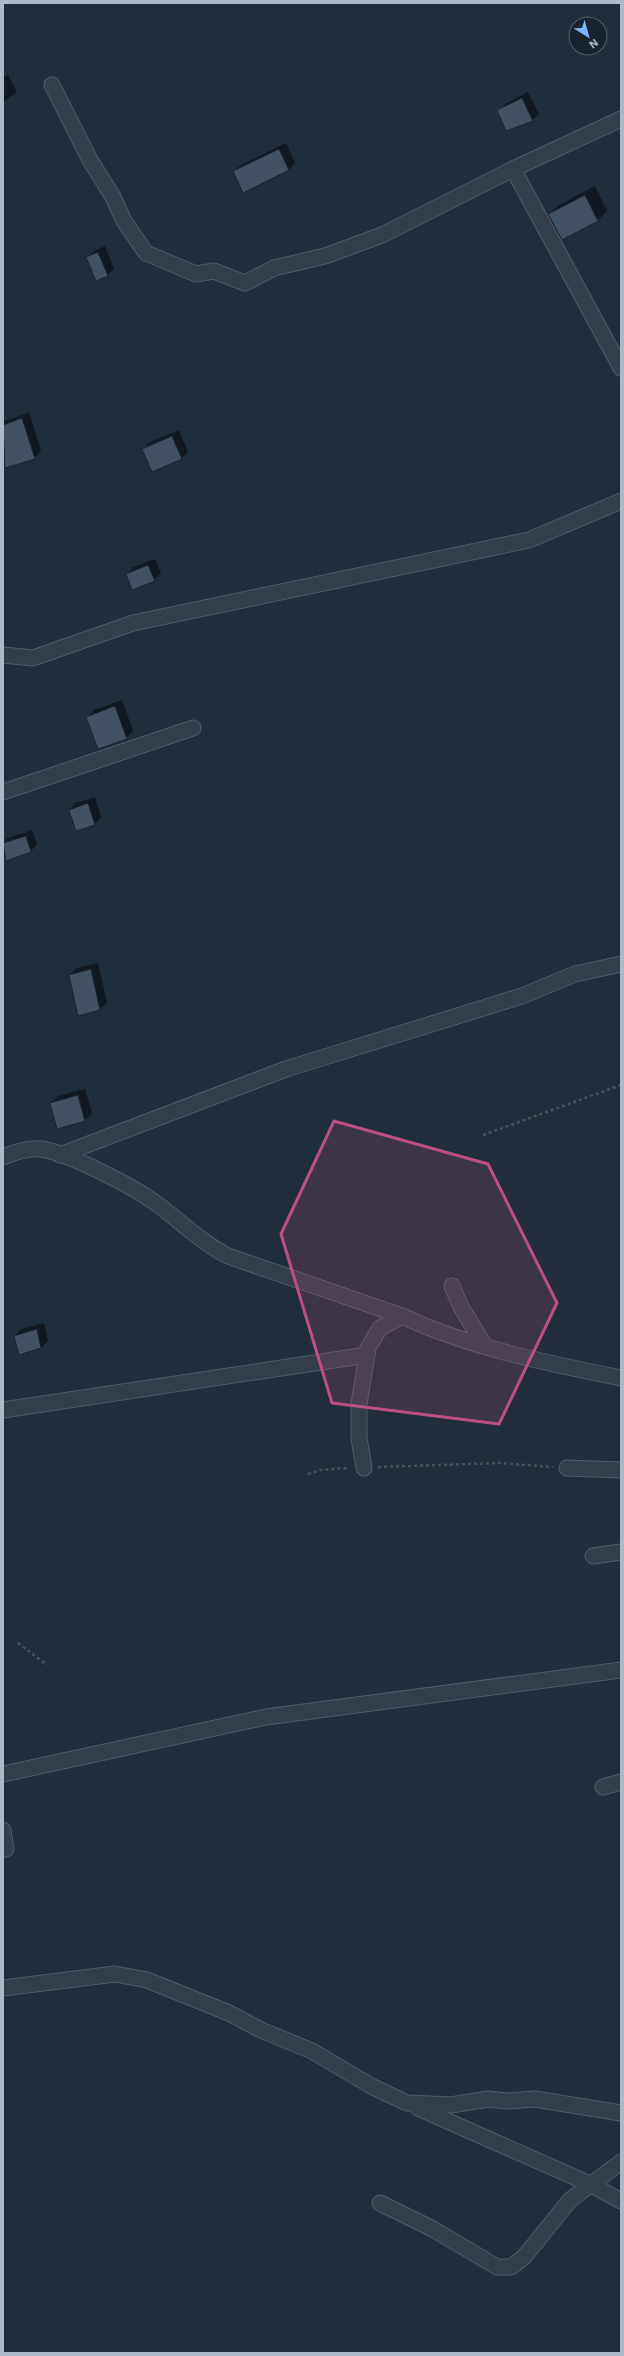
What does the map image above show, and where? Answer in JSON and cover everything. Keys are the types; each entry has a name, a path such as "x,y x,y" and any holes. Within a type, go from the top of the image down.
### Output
{"street":[{"path":"52,85 90,160 113,197 124,221 146,254 196,274 214,271 245,283 274,268 325,256 382,235 513,169 621,119"},
{"path":"513,169 621,368"},
{"path":"3,655 33,658 133,623 529,540 621,501"},
{"path":"3,792 193,728"},
{"path":"60,1155 286,1069 522,996 575,974 621,964"},
{"path":"3,1157 27,1150 42,1149 60,1155 142,1193 208,1244 228,1256 402,1316 426,1327 537,1361 621,1378"},
{"path":"452,1286 461,1307 484,1345"},
{"path":"364,1468 359,1438 359,1404 368,1348 380,1328 402,1316"},
{"path":"3,1410 368,1355"},
{"path":"567,1468 621,1470"},
{"path":"593,1556 621,1552"},
{"path":"3,1774 266,1717 621,1670"},
{"path":"603,1787 621,1782"},
{"path":"3,1830 6,1849"},
{"path":"3,1988 115,1974 148,1980 228,2013 261,2030 312,2051 373,2087 590,2184 621,2201"},
{"path":"407,2103 451,2105 480,2099 536,2099 621,2113"},
{"path":"380,2203 433,2229 497,2267 503,2268 518,2263 566,2205 590,2184 621,2162"}],"path":[{"path":"483,1135 621,1085"},
{"path":"308,1474 321,1470 500,1463 567,1468"},
{"path":"18,1643 46,1665"}],"highlighted area":[{"path":"334,1121 488,1164 557,1303 499,1424 332,1403 281,1234"}],"building":[{"path":"522,98 533,121 506,131 497,110"},
{"path":"279,149 289,170 243,193 233,171"},
{"path":"585,195 598,221 562,240 548,214"},
{"path":"98,252 108,276 96,281 86,257"},
{"path":"22,418 35,459 5,468 3,425"},
{"path":"172,436 182,459 152,472 142,449"},
{"path":"148,565 155,581 132,590 126,574"},
{"path":"115,706 127,739 98,749 86,717"},
{"path":"88,803 95,825 76,831 69,810"},
{"path":"26,836 31,852 6,861 3,843"},
{"path":"91,969 100,1010 78,1016 69,975"},
{"path":"78,1095 85,1121 57,1129 50,1103"},
{"path":"37,1329 41,1348 19,1355 14,1336"}]}
